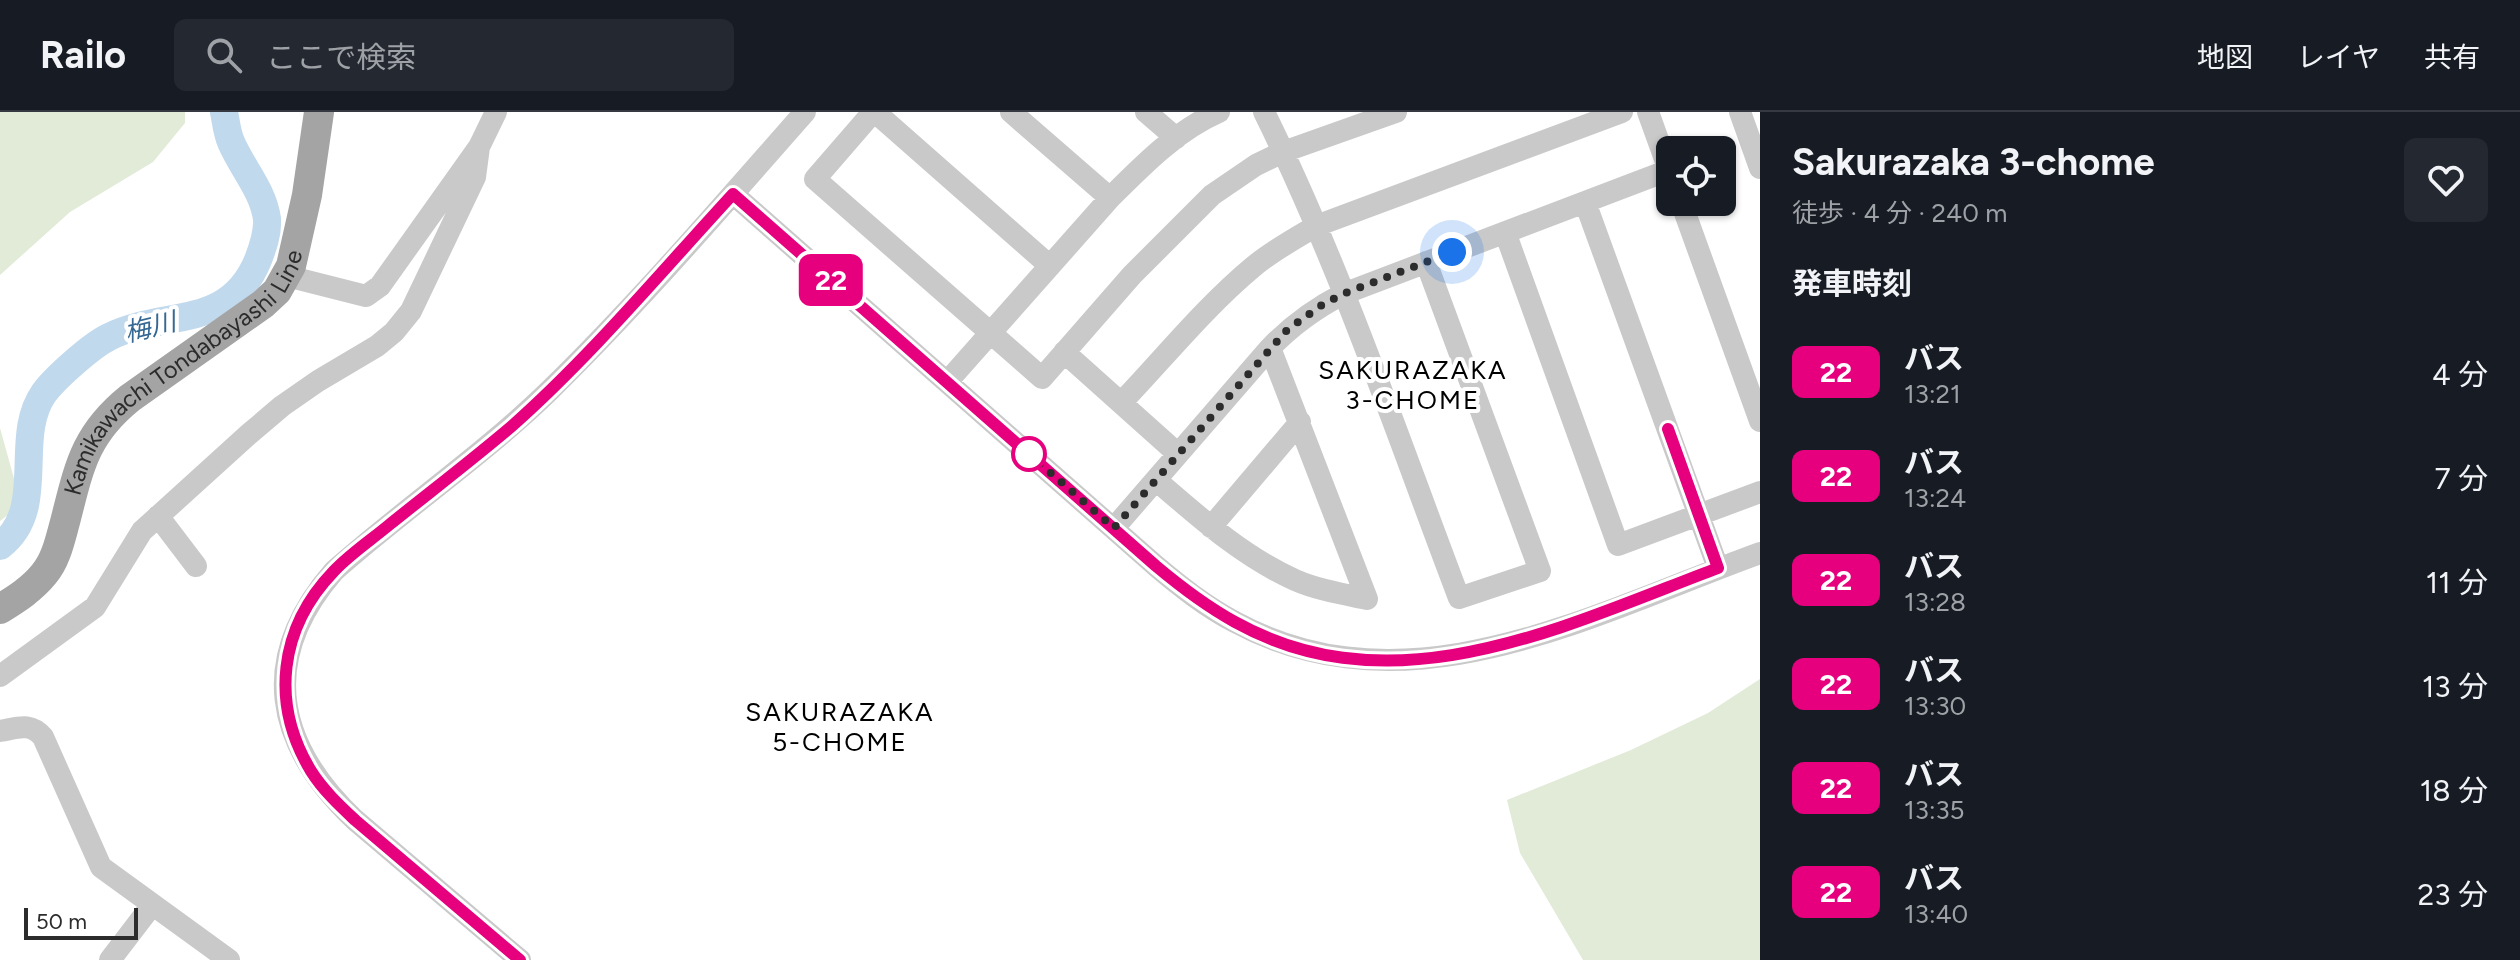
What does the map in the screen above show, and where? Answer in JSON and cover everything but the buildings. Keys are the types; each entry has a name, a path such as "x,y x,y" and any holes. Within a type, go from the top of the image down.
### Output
{"main road":[{"name":"Kamikawachi Tondabayashi Line","path":"0,609 25,593 45,573 56,552 81,463 96,431 114,411 263,304 287,276 307,195 319,112"}],"street":[{"path":"287,276 366,296 380,286 479,147 496,112"},
{"path":"520,960 355,820 331,798 312,772 289,721 285,694 285,664 292,636 311,600 334,571 511,426 549,391 590,350 805,112"},
{"path":"1050,266 874,112 815,179 1042,378 1132,275 1212,195 1256,165 1283,152 1396,112"},
{"path":"1011,112 1110,198"},
{"path":"1146,112 1176,138"},
{"path":"947,382 1138,169 1176,138 1219,112"},
{"path":"1264,112 1316,226 1459,598 1540,571 1426,262"},
{"path":"1121,403 1207,311 1253,268 1286,243 1316,226 1622,112"},
{"path":"1648,112 1657,136"},
{"path":"1740,112 1755,139 1760,168"},
{"path":"0,676 95,607 142,531 282,406 394,332 411,311 475,177 479,147"},
{"path":"1114,528 1270,348 1287,330 1322,305 1343,294 1656,176"},
{"path":"733,194 1201,602 1237,624 1279,642 1370,660 1440,659 1510,644 1760,553"},
{"path":"1585,202 1718,568"},
{"path":"1686,216 1760,421"},
{"path":"1505,232 1618,545 1760,492"},
{"path":"1156,480 1238,549 1298,581 1367,599 1270,348"},
{"path":"1064,352 1178,454"},
{"path":"1211,527 1300,422"},
{"path":"158,516 196,566"},
{"path":"0,731 26,726 36,729 43,737 101,867 229,960"},
{"path":"110,960 152,905"}],"green space":[{"path":"0,112 185,112 185,123 153,162 70,212 0,275"},
{"path":"0,428 18,493 9,514 0,521"},
{"path":"1760,679 1760,960 1583,960 1520,853 1507,800 1631,750 1708,713"}],"waterway":[{"name":"梅川","path":"0,546 15,531 23,513 35,411 49,387 84,354 109,337 152,323 194,315 230,298 246,283 258,260 267,229 265,208 231,142 224,112"}],"bus line":[{"name":"22","path":"520,960 355,820 331,798 312,772 289,721 285,694 285,664 292,636 304,611 334,571 511,426 549,391 733,194 1156,566 1201,602 1237,624 1279,642 1321,653 1370,660 1440,659 1474,653 1585,619 1718,568 1668,429"}],"district":[{"name":"SAKURAZAKA 3-CHOME","path":"1413,385"},
{"name":"SAKURAZAKA 5-CHOME","path":"840,727"}],"route":[{"path":"1029,454 1114,528 1287,330 1343,294 1452,252"}]}
